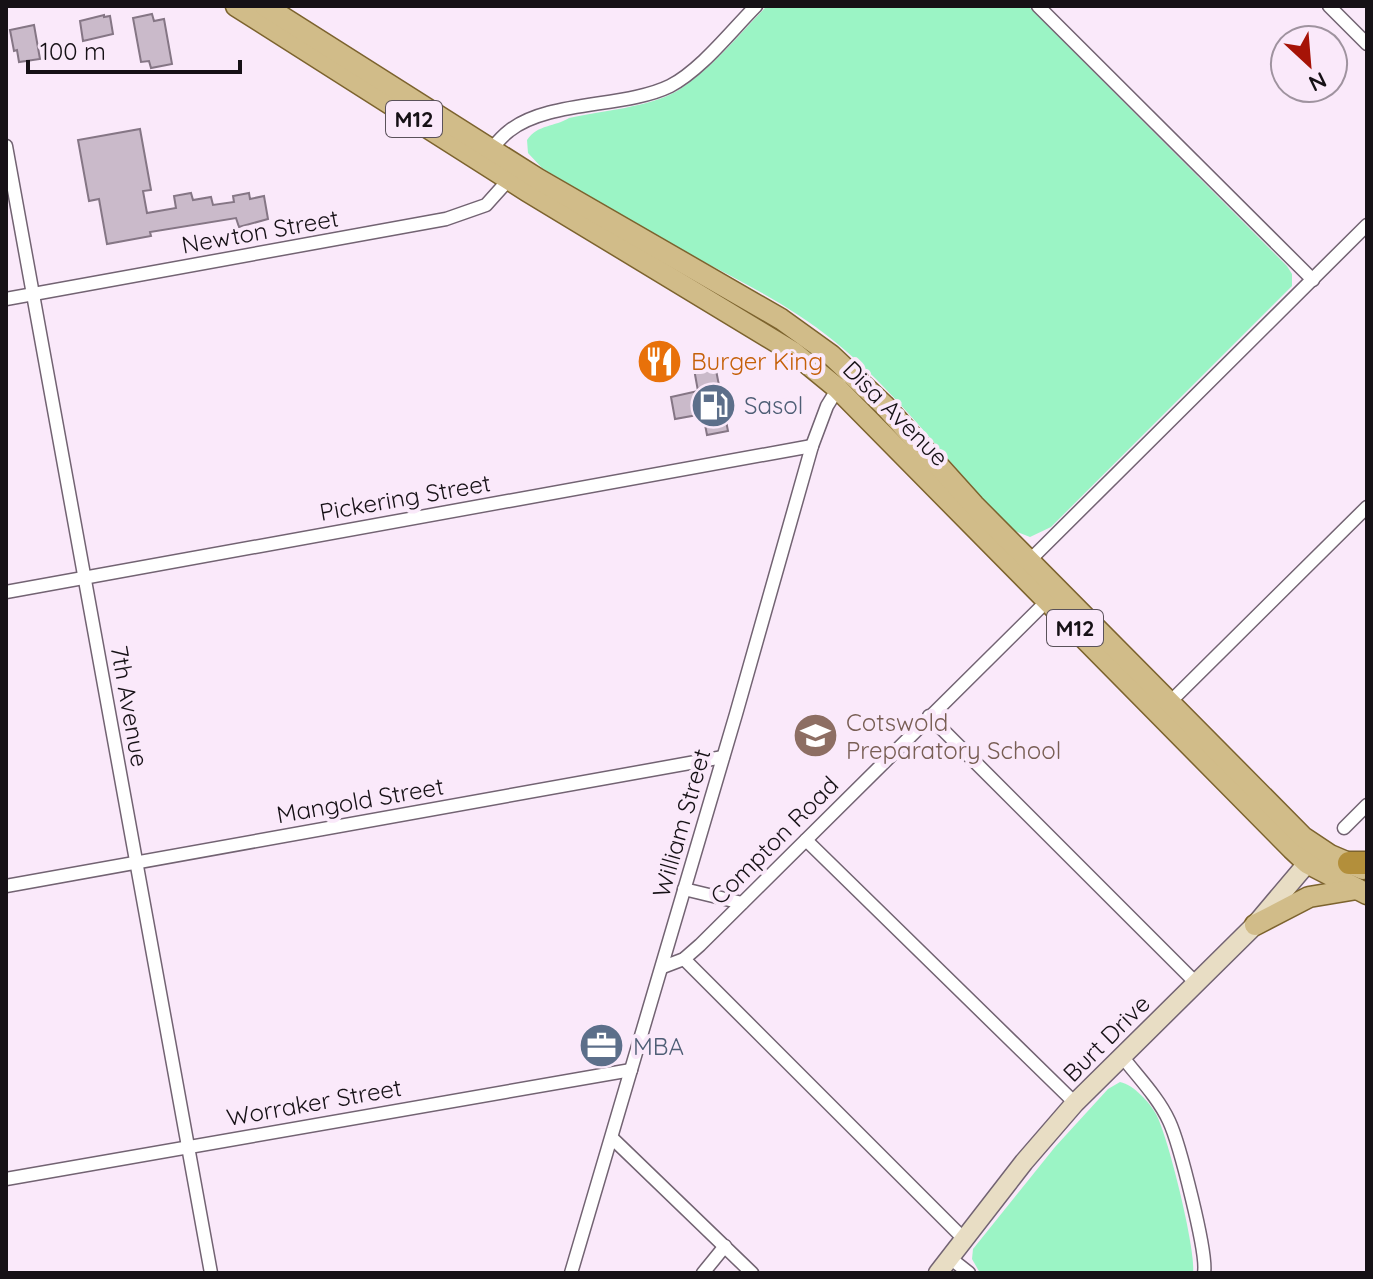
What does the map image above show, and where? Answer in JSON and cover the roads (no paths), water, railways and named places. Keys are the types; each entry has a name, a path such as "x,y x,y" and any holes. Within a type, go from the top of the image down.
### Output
{"main road":[{"name":"Disa Avenue","path":"265,6 486,155 793,352 844,380 1052,595 1313,856 1362,892"},
{"name":"Disa Avenue","path":"239,7 486,155"},
{"name":"Disa Avenue","path":"1313,856 1361,866"},
{"path":"1255,925 1309,897 1362,892"}],"street":[{"path":"486,155 509,131 534,119 668,86 696,66 756,6"},
{"path":"1038,6 1313,280"},
{"path":"1329,6 1367,44"},
{"name":"7th Avenue","path":"6,146 211,1273"},
{"name":"Newton Street","path":"6,299 446,219 486,205 514,173"},
{"path":"1025,566 1367,225"},
{"name":"William Street","path":"571,1273 663,967 812,446 827,406 844,380"},
{"name":"Pickering Street","path":"6,592 812,446"},
{"path":"1165,708 1367,507"},
{"name":"Compton Road","path":"663,967 684,959 1052,595"},
{"path":"929,716 1196,983"},
{"name":"Mangold Street","path":"6,886 723,757"},
{"path":"1344,828 1367,805"},
{"path":"806,840 1075,1103"},
{"name":"Burt Drive","path":"938,1273 1075,1103 1255,925 1313,856"},
{"path":"684,889 742,903"},
{"path":"684,959 964,1239"},
{"path":"1121,1055 1162,1108 1174,1132 1205,1256 1204,1273"},
{"name":"Worraker Street","path":"6,1179 631,1070"},
{"path":"612,1138 752,1273"},
{"path":"703,1273 725,1246"},
{"path":"950,1258 969,1273"}],"place":[{"name":"Burger King","path":"660,361"},
{"name":"Sasol","path":"713,405"},
{"name":"Cotswold Preparatory School","path":"815,736"},
{"name":"MBA","path":"602,1046"}]}
